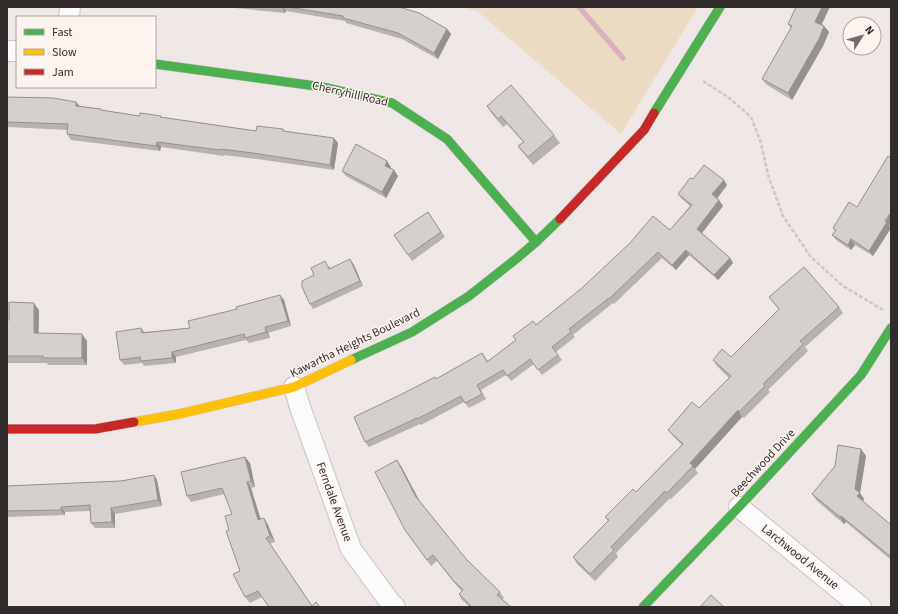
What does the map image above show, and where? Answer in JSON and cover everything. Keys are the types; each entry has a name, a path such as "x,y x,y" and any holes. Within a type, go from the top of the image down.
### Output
{"street":[{"name":"Kawartha Heights Boulevard","path":"7,430 95,429 179,414 294,387 412,332 469,296 536,242 564,215 644,130 720,7"},
{"name":"Cherryhill Road","path":"156,64 323,87 392,103 447,139 536,242"},
{"name":"Beechwood Drive","path":"643,607 739,507 861,375 891,328"},
{"name":"Ferndale Avenue","path":"294,387 351,549 395,607"},
{"name":"Larchwood Avenue","path":"739,507 861,607"}],"path":[{"path":"703,81 728,97 751,117 761,143 768,175 783,216 811,257 843,286 885,311"}],"shaded area":[{"path":"462,7 698,7 621,134 477,11"}],"building":[{"path":"288,7 399,7 419,13 447,29 434,53 398,33 343,18 343,16"},
{"path":"796,7 822,7 815,22 824,26 819,39 788,93 762,79 792,26 788,24"},
{"path":"511,85 554,135 528,157 518,146 524,142 501,116 498,119 487,106"},
{"path":"7,97 53,98 76,102 76,106 139,116 140,113 256,131 257,126 334,138 330,165 220,149 157,142 156,146 67,134 68,124 7,122"},
{"path":"356,144 387,161 385,166 394,170 382,192 342,171"},
{"path":"888,156 891,158 891,212 885,221 887,222 869,251 851,239 848,245 832,235 836,230 833,228 849,202 857,207"},
{"path":"704,165 724,180 712,194 719,200 697,229 730,258 714,275 686,250 672,265 658,252 610,298 569,329 571,332 552,347 558,355 538,370 530,359 507,376 503,370 477,385 482,394 465,403 461,396 417,419 365,442 354,417 435,377 436,379 482,353 487,362 516,340 513,336 533,321 536,325 582,288 630,243 653,216 670,230 692,205 678,194 690,178 693,179"},
{"path":"428,212 441,232 408,255 394,235"},
{"path":"350,259 360,281 310,304 302,287 302,281 314,275 311,268 325,261 329,269"},
{"path":"804,267 839,307 800,341 803,344 763,384 765,386 739,412 738,410 690,463 693,466 667,493 665,491 611,547 614,550 590,574 573,557 609,520 605,517 633,489 636,492 683,444 668,430 692,402 699,408 731,376 713,360 722,349 731,357 779,309 769,297"},
{"path":"280,295 288,321 265,327 266,332 245,338 244,334 172,352 172,358 141,361 140,357 120,360 116,332 141,328 142,333 190,328 188,321 237,309 236,307"},
{"path":"9,302 34,303 34,333 82,334 82,358 7,356 7,320 9,320"},
{"path":"838,445 861,449 855,489 860,493 857,496 891,525 891,557 812,494 835,466"},
{"path":"245,457 251,481 247,482 258,520 264,518 270,536 266,538 312,606 316,602 320,607 269,607 258,591 245,597 233,574 240,571 226,531 229,530 225,516 232,514 222,488 187,496 181,472"},
{"path":"397,460 416,497 467,560 500,592 497,595 511,607 472,607 459,594 463,590 433,555 427,560 405,530 375,472"},
{"path":"154,475 158,500 111,508 112,522 91,523 90,505 61,507 61,510 7,511 7,486 121,481"},
{"path":"711,595 724,607 700,607"}],"waterway":[{"path":"579,7 623,58"}],"traffic: fast":[{"path":"654,113 720,7"},
{"path":"156,64 323,87 392,103 447,139 536,242"},
{"path":"351,360 412,332 469,296 516,259 560,219"},
{"path":"643,607 739,507 861,375 891,328"}],"traffic: slow":[{"path":"134,422 179,414 294,387 351,360"}],"traffic: jam":[{"path":"560,219 644,130 654,113"},
{"path":"7,429 95,429 134,422"}]}
